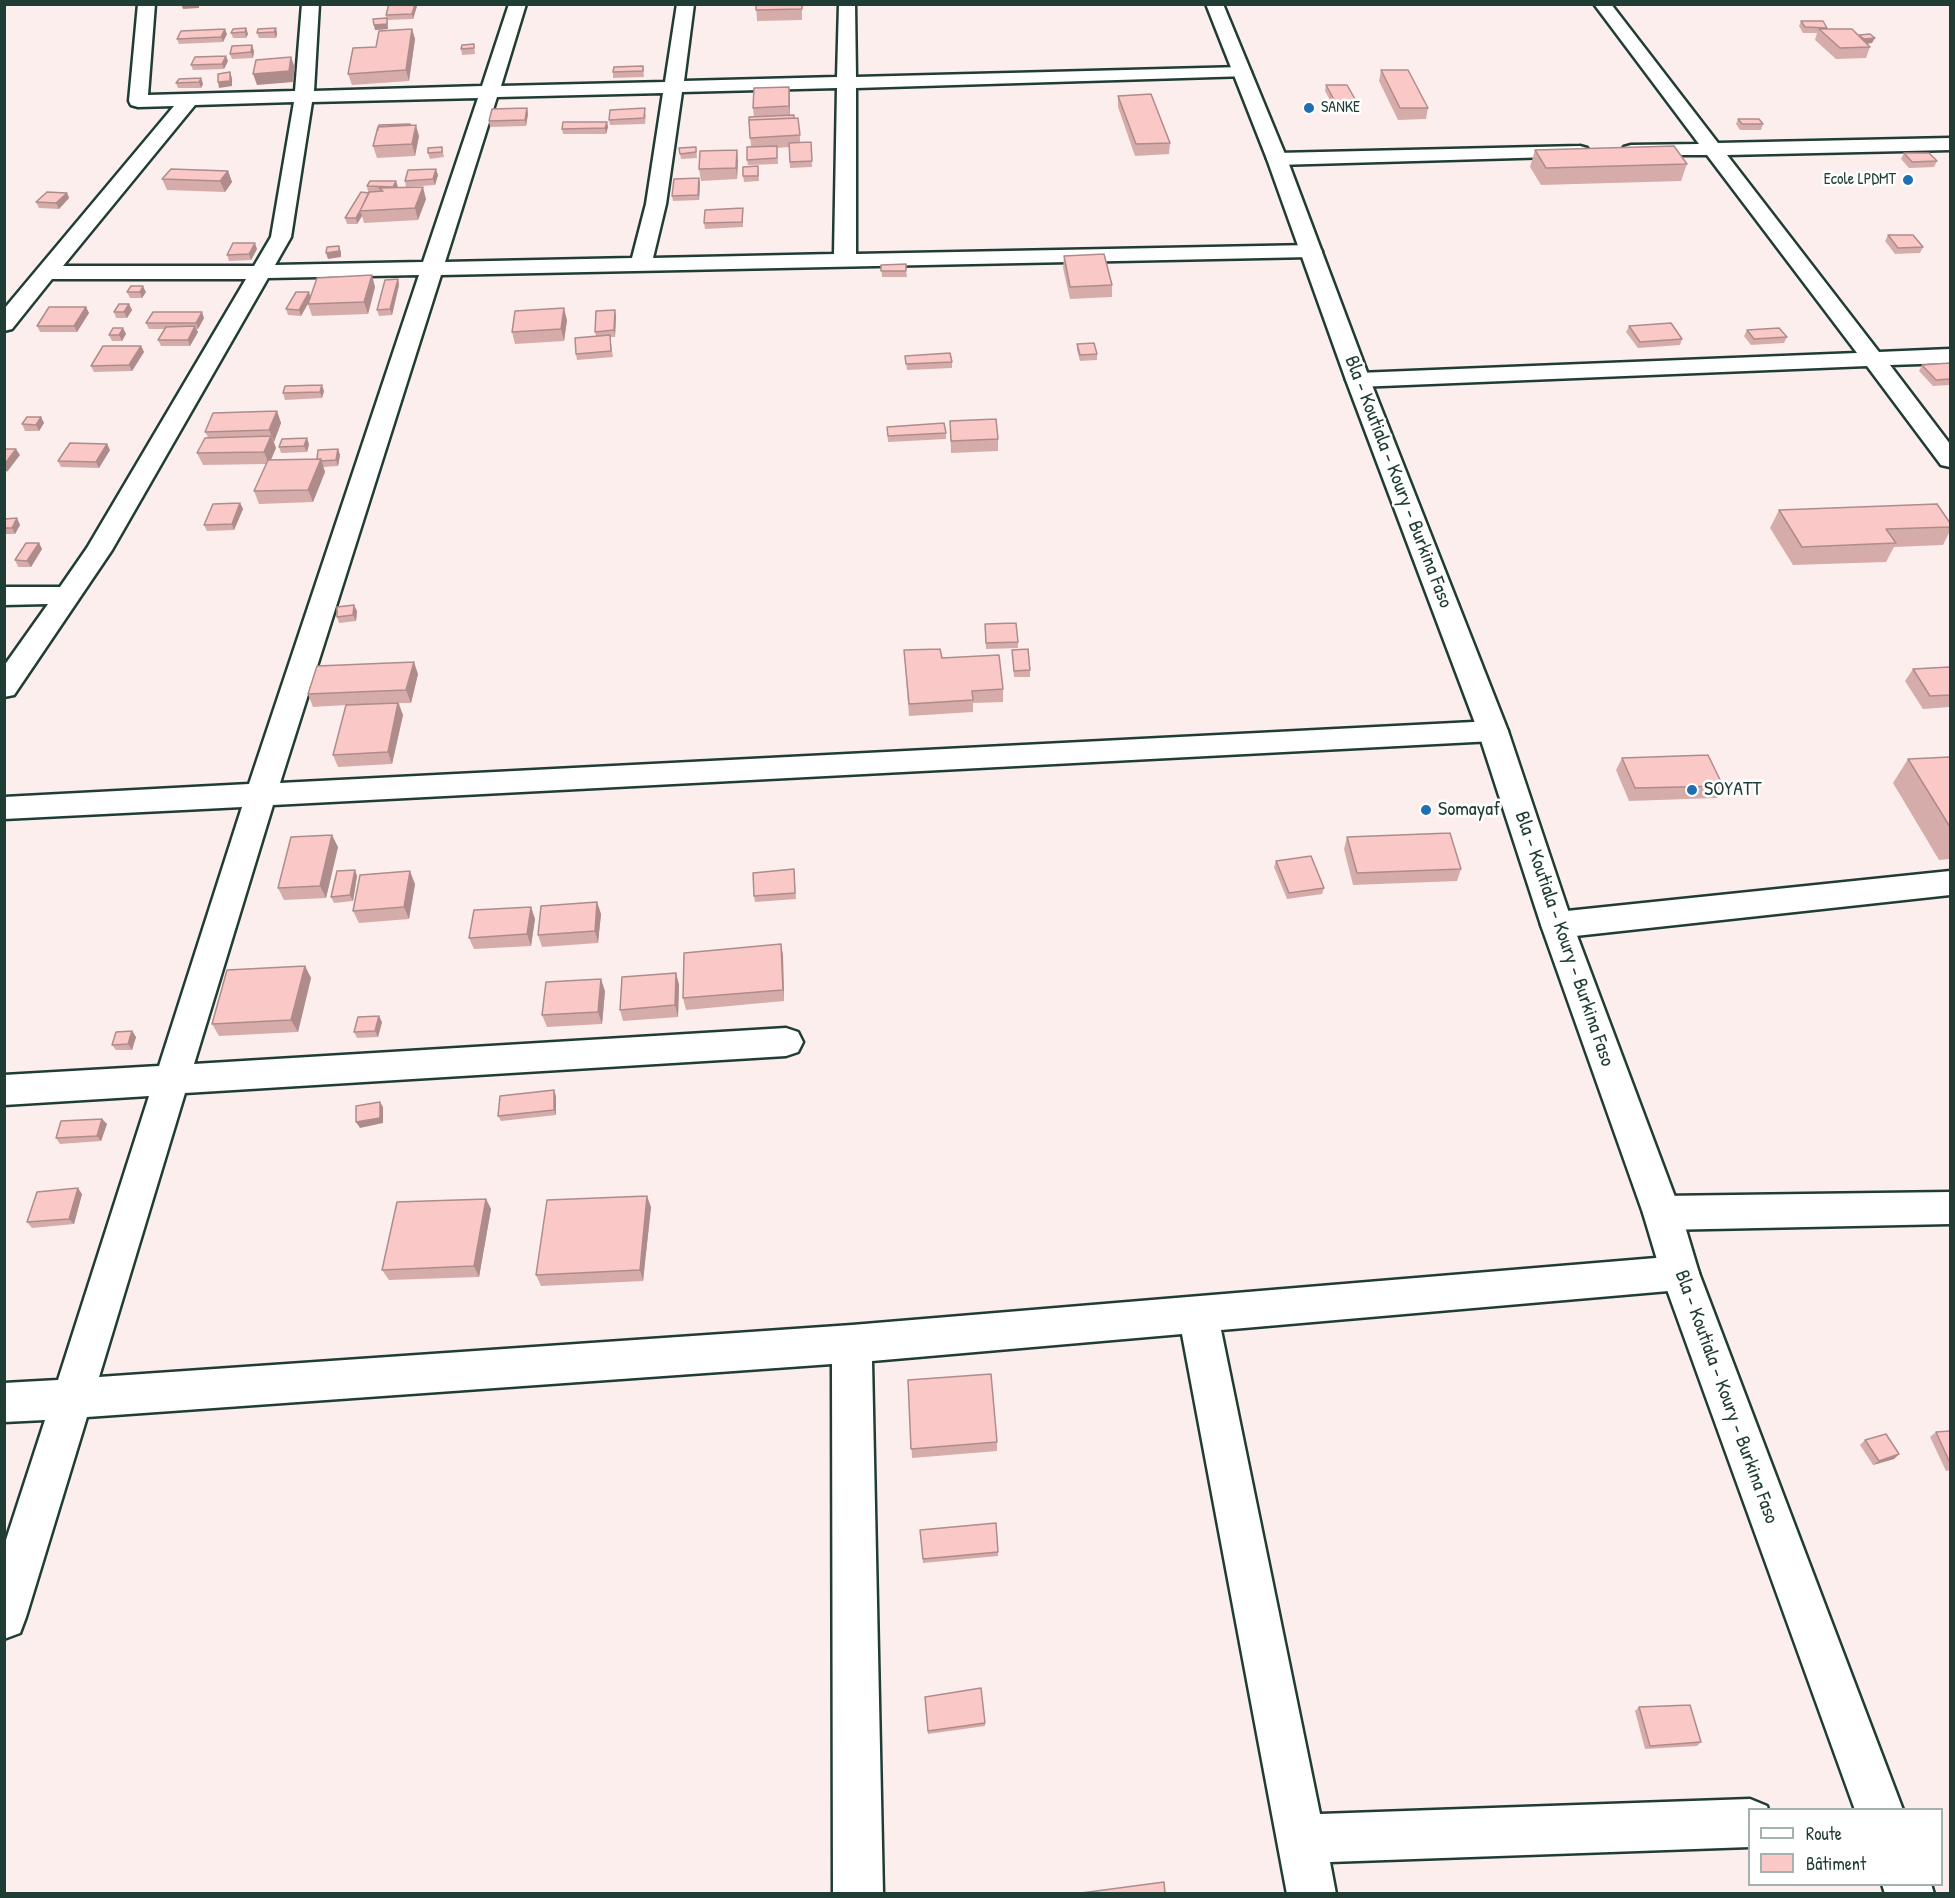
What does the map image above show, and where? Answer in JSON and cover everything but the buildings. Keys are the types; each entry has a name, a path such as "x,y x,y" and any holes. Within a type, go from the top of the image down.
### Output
{"street":[{"path":"147,4 138,101 1242,72"},
{"path":"4,688 99,550 281,237 304,97 311,4"},
{"path":"4,1617 261,795 518,4"},
{"path":"641,264 656,204 686,4"},
{"path":"845,260 847,4"},
{"name":"Bla - Koutiala - Koury - Burkina Faso","path":"1214,4 1277,159 1358,380 1493,731 1557,925 1662,1213 1680,1273 1879,1808"},
{"path":"1602,4 1950,460"},
{"path":"4,324 189,100"},
{"path":"1277,159 1950,144"},
{"path":"46,273 262,272 1311,251"},
{"path":"1358,380 1950,356"},
{"path":"4,596 69,595"},
{"path":"4,808 1493,731"},
{"path":"1557,925 1950,884"},
{"path":"4,1090 786,1042"},
{"path":"1662,1213 1950,1208"},
{"path":"4,1403 852,1344 1680,1273"},
{"path":"1198,1314 1312,1893"},
{"path":"852,1344 858,1893"},
{"path":"1301,1839 1748,1823"}],"place":[{"name":"SANKE","path":"1309,108"},
{"name":"Ecole LPDMT","path":"1908,180"},
{"name":"SOYATT","path":"1692,790"},
{"name":"Somayaf","path":"1426,810"}]}
